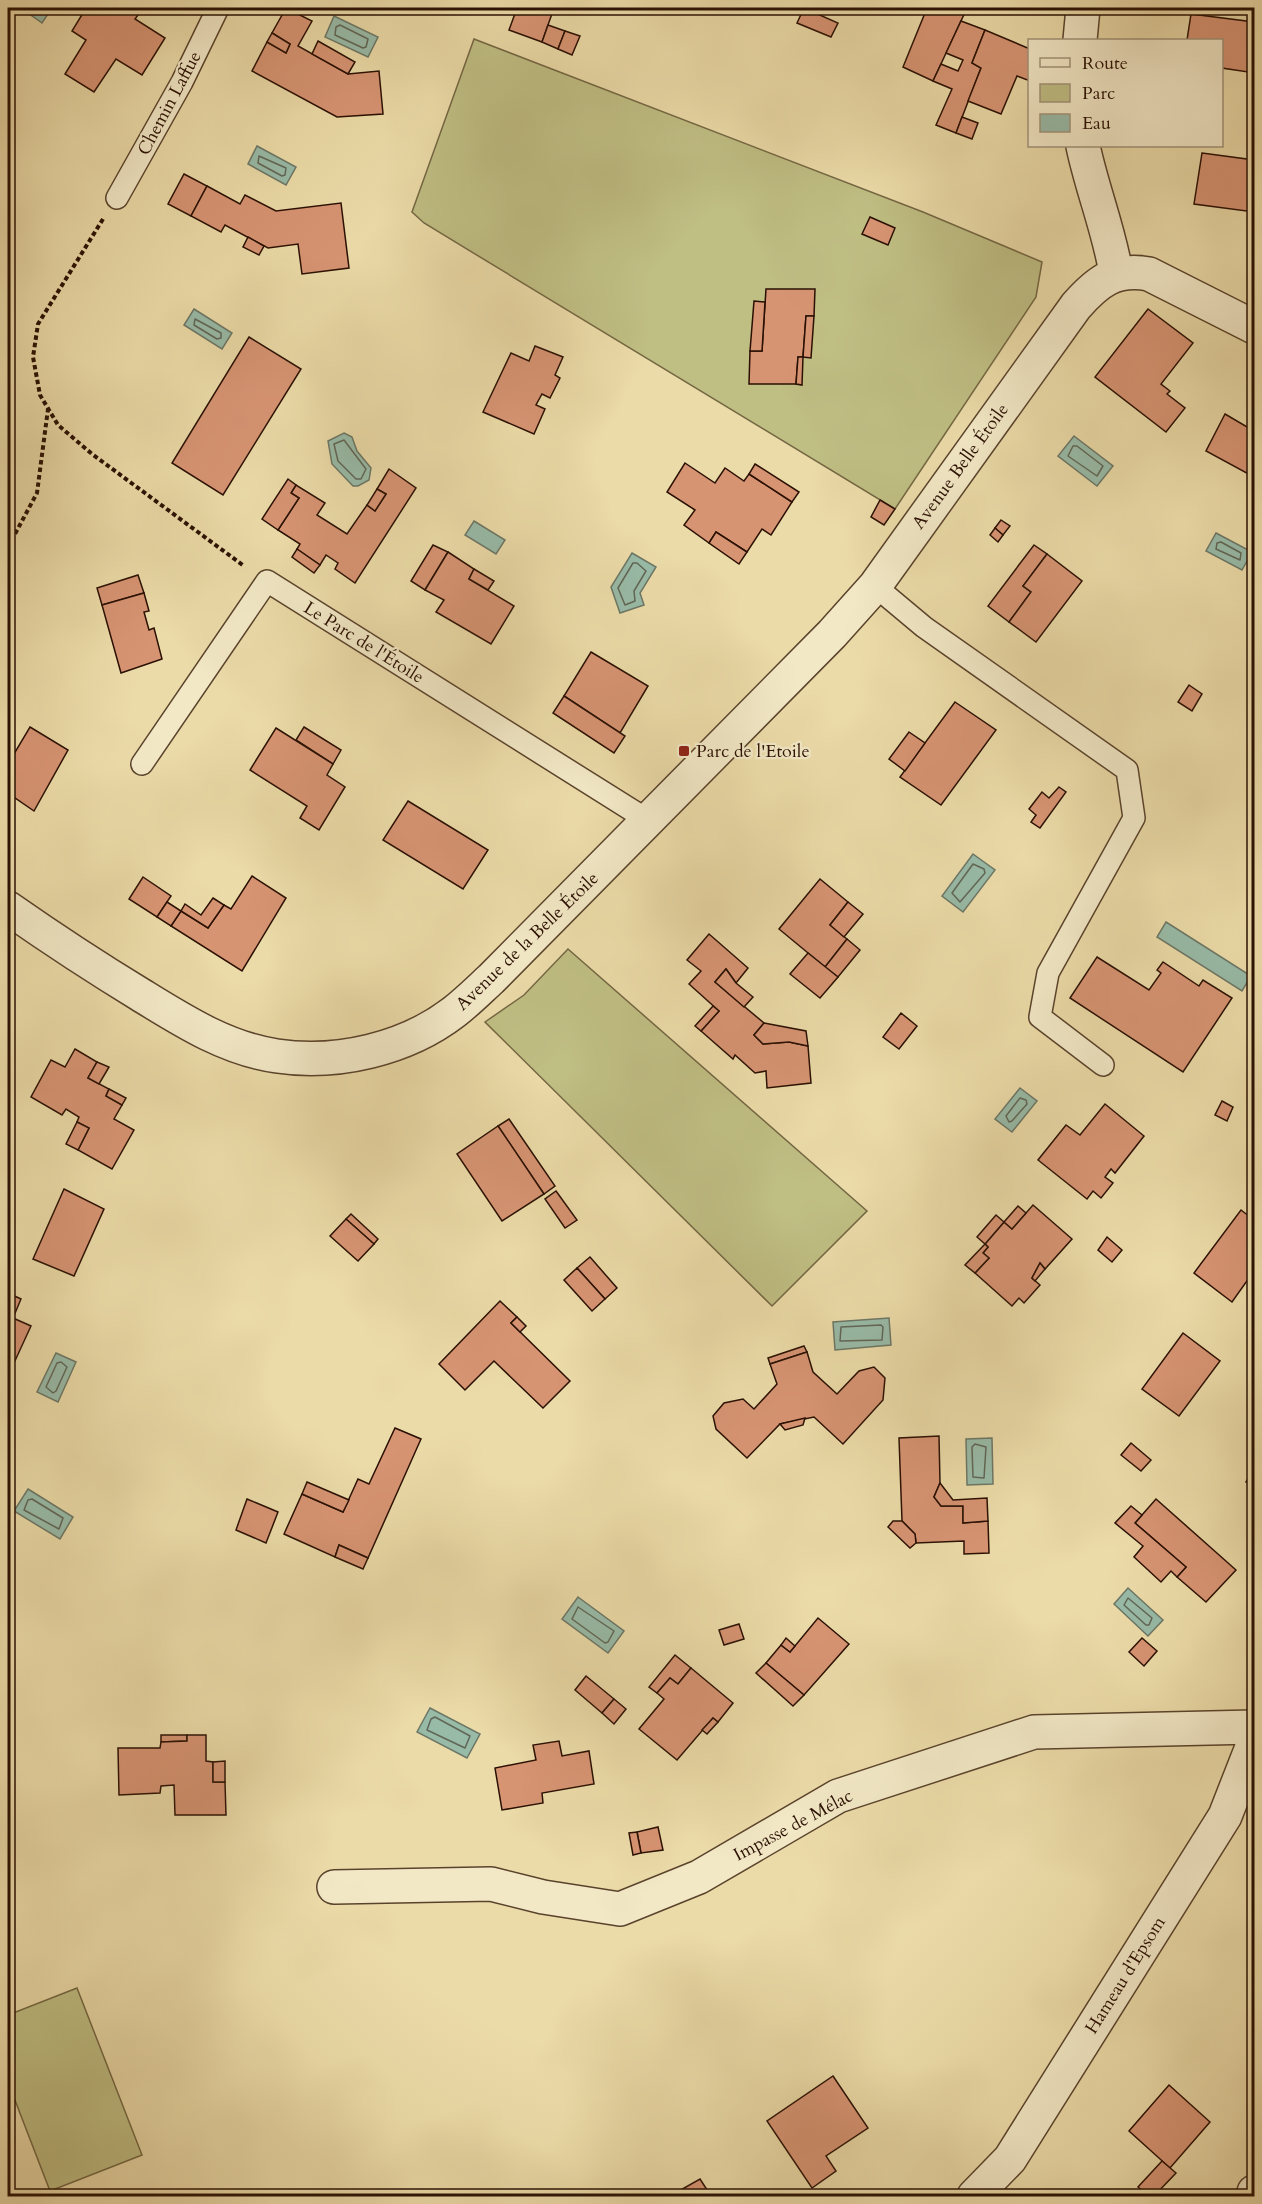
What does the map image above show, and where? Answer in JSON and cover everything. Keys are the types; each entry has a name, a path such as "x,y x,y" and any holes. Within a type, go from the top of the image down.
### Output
{"street":[{"path":"1083,147 1090,181 1111,241 1116,273 1133,271 1149,274 1254,327"},
{"name":"Avenue Belle Étoile","path":"699,770 792,676 875,586 1076,306 1092,287 1116,273"},
{"name":"Avenue de la Belle Étoile","path":"8,908 93,966 186,1023 232,1044 277,1056 325,1058 372,1051 415,1035 454,1013 699,770"},
{"name":"Impasse de Mélac","path":"334,1887 491,1884 543,1897 621,1909 699,1877 838,1796 1034,1732 1254,1727"},
{"name":"Hameau d'Epsom","path":"974,2196 1010,2159 1224,1816 1254,1742"},
{"path":"1252,2196 1254,2192"}],"lane":[{"name":"Chemin Laffue","path":"117,198 182,82 218,8"},
{"path":"141,764 267,581"},
{"name":"Le Parc de l'Étoile","path":"267,581 649,821"},
{"path":"875,586 924,627 1127,770 1134,818 1048,973 1040,1017 1103,1065"}],"path":[{"path":"117,198 39,324 33,357 40,395 58,425 92,454 267,581"},
{"path":"8,547 37,493 48,409"}],"green space":[{"path":"474,39 923,212 1042,262 1036,297 895,509 424,223 412,212"},
{"path":"568,949 867,1211 772,1306 485,1022 524,995"},
{"path":"77,1988 142,2155 50,2191 8,2082 8,2015"}],"water":[{"path":"21,8 52,8 42,23"},
{"path":"334,16 378,37 368,57 325,37"},
{"path":"257,146 296,167 286,185 248,164"},
{"path":"194,309 232,333 222,349 184,325"},
{"path":"344,433 352,437 357,451 371,468 369,480 358,486 353,486 332,464 328,441"},
{"path":"1074,436 1113,466 1097,486 1058,456"},
{"path":"474,521 505,540 496,554 465,535"},
{"path":"1216,533 1252,552 1242,570 1206,551"},
{"path":"632,553 656,567 640,593 644,605 620,613 611,587"},
{"path":"973,854 995,870 963,912 942,896"},
{"path":"1166,922 1251,976 1242,991 1157,937"},
{"path":"1020,1088 1037,1101 1012,1132 995,1119"},
{"path":"889,1318 891,1345 835,1350 833,1322"},
{"path":"56,1353 76,1362 58,1402 37,1392"},
{"path":"992,1438 993,1484 967,1485 966,1439"},
{"path":"28,1489 73,1517 60,1539 14,1511"},
{"path":"1128,1588 1163,1620 1148,1636 1114,1604"},
{"path":"578,1597 624,1631 608,1653 562,1619"},
{"path":"430,1708 480,1734 467,1758 417,1732"}],"building":[{"path":"86,8 143,8 135,19 165,38 142,75 116,59 94,92 65,74 86,40 72,31"},
{"path":"286,8 312,21 298,46 348,74 379,71 383,114 337,117 252,71 267,42 286,53 290,44 272,33"},
{"path":"517,8 554,8 542,42 509,30"},
{"path":"804,8 838,23 831,37 797,23"},
{"path":"927,8 967,8 933,81 903,67"},
{"path":"1191,14 1254,22 1248,72 1223,68 1223,39 1187,39"},
{"path":"961,21 985,30 972,63 981,68 956,133 936,125 952,89 933,81 941,64 958,71 963,60 946,53"},
{"path":"1254,24 1254,73 1248,72"},
{"path":"548,25 565,31 558,49 542,42"},
{"path":"985,30 1028,48 1028,80 1017,76 1001,114 968,101 981,68 972,63"},
{"path":"565,31 580,36 572,55 558,49"},
{"path":"272,33 290,44 286,53 267,42"},
{"path":"318,41 355,62 348,74 312,54"},
{"path":"962,117 978,123 972,139 956,133"},
{"path":"1202,153 1254,160 1254,212 1194,204"},
{"path":"184,174 207,186 191,216 168,204"},
{"path":"207,186 240,204 245,195 276,211 341,203 349,268 302,274 298,244 268,248 225,225 221,232 191,216"},
{"path":"870,217 895,228 888,245 862,234"},
{"path":"248,237 264,246 259,255 243,247"},
{"path":"766,289 815,289 814,316 806,316 803,357 798,357 796,384 749,384 750,351 762,351"},
{"path":"754,301 765,302 762,351 750,351"},
{"path":"1148,309 1193,343 1161,384 1170,391 1167,394 1185,408 1166,432 1095,377"},
{"path":"806,316 814,316 811,358 803,357"},
{"path":"249,337 301,369 223,495 172,463"},
{"path":"535,346 563,357 555,375 560,378 550,398 542,394 536,405 545,409 534,434 483,412 511,353 529,361"},
{"path":"798,357 803,357 802,385 796,384"},
{"path":"1225,414 1254,431 1254,477 1206,451"},
{"path":"685,463 715,483 725,468 744,481 749,474 792,502 771,535 762,529 747,552 716,532 709,543 684,525 695,510 667,492"},
{"path":"755,464 799,492 792,502 749,474"},
{"path":"389,469 416,488 355,583 335,569 338,563 326,555 320,565 297,549 300,544 278,530 299,498 291,493 296,485 325,503 317,515 347,534 367,505 375,511 386,494 377,489"},
{"path":"288,479 296,485 291,493 299,498 278,530 262,519"},
{"path":"377,489 386,494 375,511 367,505"},
{"path":"880,500 895,509 884,525 871,517"},
{"path":"1001,520 1010,526 1003,535 995,528"},
{"path":"995,528 1003,535 998,542 990,535"},
{"path":"716,532 747,552 739,564 709,543"},
{"path":"433,545 448,552 425,590 411,581"},
{"path":"1034,545 1047,554 1023,586 1031,592 1009,622 988,606"},
{"path":"297,549 320,565 314,573 292,557"},
{"path":"448,552 474,569 469,579 514,606 491,644 436,612 444,600 425,590"},
{"path":"1047,554 1082,581 1036,642 1009,622 1031,592 1023,586"},
{"path":"474,569 494,581 488,590 469,579"},
{"path":"138,575 144,593 102,605 97,588"},
{"path":"144,593 149,611 144,612 149,630 154,628 162,659 121,673 102,605"},
{"path":"591,652 648,686 620,733 564,696"},
{"path":"1189,685 1202,694 1192,711 1178,702"},
{"path":"564,696 625,736 614,753 553,713"},
{"path":"955,702 996,730 941,805 900,777"},
{"path":"30,727 68,750 34,811 8,793 8,764"},
{"path":"304,727 341,750 333,764 296,740"},
{"path":"276,728 333,764 327,775 345,787 319,830 300,818 307,806 250,770"},
{"path":"909,732 925,743 905,771 889,759"},
{"path":"1059,787 1066,792 1040,828 1031,822 1036,815 1029,809 1042,792 1049,798"},
{"path":"408,801 488,850 463,889 383,840"},
{"path":"252,876 286,898 242,971 171,926 181,911 208,928 224,905 231,909"},
{"path":"143,877 171,896 157,917 129,899"},
{"path":"820,879 848,902 830,925 847,939 825,967 779,929"},
{"path":"213,898 224,905 208,928 181,911 185,904 201,915"},
{"path":"167,902 181,911 171,926 157,917"},
{"path":"848,902 863,914 844,937 830,925"},
{"path":"709,934 748,968 736,983 726,969 715,982 764,1023 754,1035 763,1044 789,1042 808,1046 811,1083 767,1088 766,1071 755,1073 735,1055 733,1059 701,1031 719,1011 689,984 701,971 687,960"},
{"path":"847,939 860,950 838,977 825,967"},
{"path":"808,953 838,977 820,998 790,974"},
{"path":"1097,957 1149,990 1161,973 1157,970 1163,962 1199,986 1203,980 1232,998 1183,1072 1070,998"},
{"path":"726,969 736,983 753,997 744,1007 715,982"},
{"path":"713,1006 719,1011 701,1031 695,1026"},
{"path":"901,1013 917,1026 899,1049 883,1037"},
{"path":"764,1023 806,1031 808,1046 789,1042 763,1044 754,1035"},
{"path":"75,1049 97,1062 88,1078 109,1089 106,1096 122,1105 114,1119 134,1130 112,1169 78,1150 89,1128 77,1122 79,1117 66,1109 62,1115 31,1097 51,1060 65,1067"},
{"path":"97,1062 109,1067 99,1084 88,1078"},
{"path":"109,1089 126,1098 122,1105 106,1096"},
{"path":"1222,1101 1233,1107 1227,1121 1215,1115"},
{"path":"1105,1104 1144,1136 1115,1173 1111,1169 1105,1177 1113,1183 1101,1198 1093,1191 1087,1199 1038,1160 1066,1125 1080,1135"},
{"path":"509,1119 555,1186 544,1194 498,1126"},
{"path":"77,1122 89,1128 78,1150 66,1144"},
{"path":"498,1126 544,1194 502,1221 457,1154"},
{"path":"64,1189 104,1209 74,1276 33,1259"},
{"path":"556,1191 577,1220 565,1228 545,1199"},
{"path":"1033,1205 1072,1239 1045,1269 1040,1263 1032,1278 1040,1285 1024,1303 1019,1298 1012,1306 975,1273 989,1258 983,1253 988,1247 985,1244 1004,1222 1012,1229"},
{"path":"1018,1206 1026,1213 1012,1229 1004,1222"},
{"path":"1241,1210 1254,1220 1254,1271 1232,1302 1194,1273"},
{"path":"351,1214 378,1239 374,1244 346,1219"},
{"path":"996,1215 1004,1222 985,1244 977,1237"},
{"path":"346,1219 374,1244 358,1261 330,1236"},
{"path":"1107,1237 1122,1250 1112,1262 1098,1250"},
{"path":"985,1244 988,1247 983,1253 989,1258 975,1273 965,1265"},
{"path":"590,1257 617,1288 605,1299 577,1268"},
{"path":"1040,1263 1045,1269 1035,1281 1032,1278"},
{"path":"577,1268 605,1299 592,1311 564,1280"},
{"path":"8,1293 21,1299 13,1318 31,1326 8,1376"},
{"path":"500,1301 517,1317 511,1323 570,1381 543,1408 494,1361 465,1390 439,1364"},
{"path":"517,1317 526,1326 520,1332 511,1323"},
{"path":"1183,1333 1220,1361 1179,1416 1142,1389"},
{"path":"804,1346 807,1352 770,1364 768,1358"},
{"path":"807,1352 813,1372 837,1394 859,1371 874,1367 885,1378 883,1400 843,1444 814,1417 780,1424 747,1458 716,1429 713,1416 724,1403 743,1399 754,1409 777,1384 770,1364"},
{"path":"805,1418 803,1425 785,1430 780,1424"},
{"path":"395,1428 421,1439 368,1558 339,1545 335,1557 284,1534 302,1494 343,1512 358,1479 369,1484"},
{"path":"939,1436 940,1483 934,1497 941,1506 963,1506 963,1523 988,1521 989,1553 964,1554 964,1541 916,1543 915,1534 902,1521 899,1438"},
{"path":"1131,1443 1151,1460 1141,1471 1121,1455"},
{"path":"1254,1467 1254,1487 1246,1482"},
{"path":"307,1482 349,1500 343,1512 302,1494"},
{"path":"940,1483 953,1500 987,1498 988,1521 963,1523 963,1506 941,1506 934,1497"},
{"path":"247,1499 278,1512 266,1543 236,1530"},
{"path":"1156,1499 1236,1570 1206,1602 1177,1577 1186,1567 1135,1523"},
{"path":"1131,1506 1142,1515 1135,1523 1186,1567 1177,1577 1171,1571 1161,1582 1134,1557 1143,1546 1115,1523"},
{"path":"893,1521 902,1521 915,1534 916,1543 910,1548 888,1527"},
{"path":"339,1545 368,1558 363,1569 335,1557"},
{"path":"818,1618 849,1644 804,1695 766,1663 781,1645 790,1652"},
{"path":"739,1624 744,1639 724,1645 719,1630"},
{"path":"786,1638 795,1646 790,1652 781,1645"},
{"path":"1142,1638 1157,1651 1144,1666 1129,1652"},
{"path":"675,1655 691,1668 678,1684 670,1678 657,1693 649,1687"},
{"path":"766,1663 804,1695 793,1706 756,1673"},
{"path":"691,1668 733,1703 718,1722 713,1718 677,1760 639,1729 664,1699 657,1693 670,1678 678,1684"},
{"path":"586,1676 614,1699 602,1713 575,1690"},
{"path":"614,1699 626,1709 614,1724 602,1713"},
{"path":"713,1718 718,1722 707,1734 702,1730"},
{"path":"161,1735 187,1735 187,1741 161,1742"},
{"path":"187,1735 206,1735 206,1761 213,1762 213,1782 225,1782 226,1815 175,1815 174,1785 161,1786 160,1793 119,1795 118,1748 160,1748 161,1742 187,1741"},
{"path":"559,1741 562,1756 589,1751 594,1784 542,1793 543,1803 502,1810 495,1768 536,1760 533,1745"},
{"path":"225,1761 225,1782 213,1782 213,1762"},
{"path":"658,1827 663,1850 641,1853 637,1832"},
{"path":"637,1832 641,1853 633,1855 629,1833"},
{"path":"833,2076 868,2128 826,2156 836,2171 812,2188 767,2121"},
{"path":"1169,2085 1210,2122 1170,2168 1129,2131"},
{"path":"1162,2161 1176,2173 1154,2196 1148,2196 1138,2187"},
{"path":"700,2179 711,2196 670,2196"}],"place":[{"name":"Parc de l'Etoile","path":"684,751"}]}
